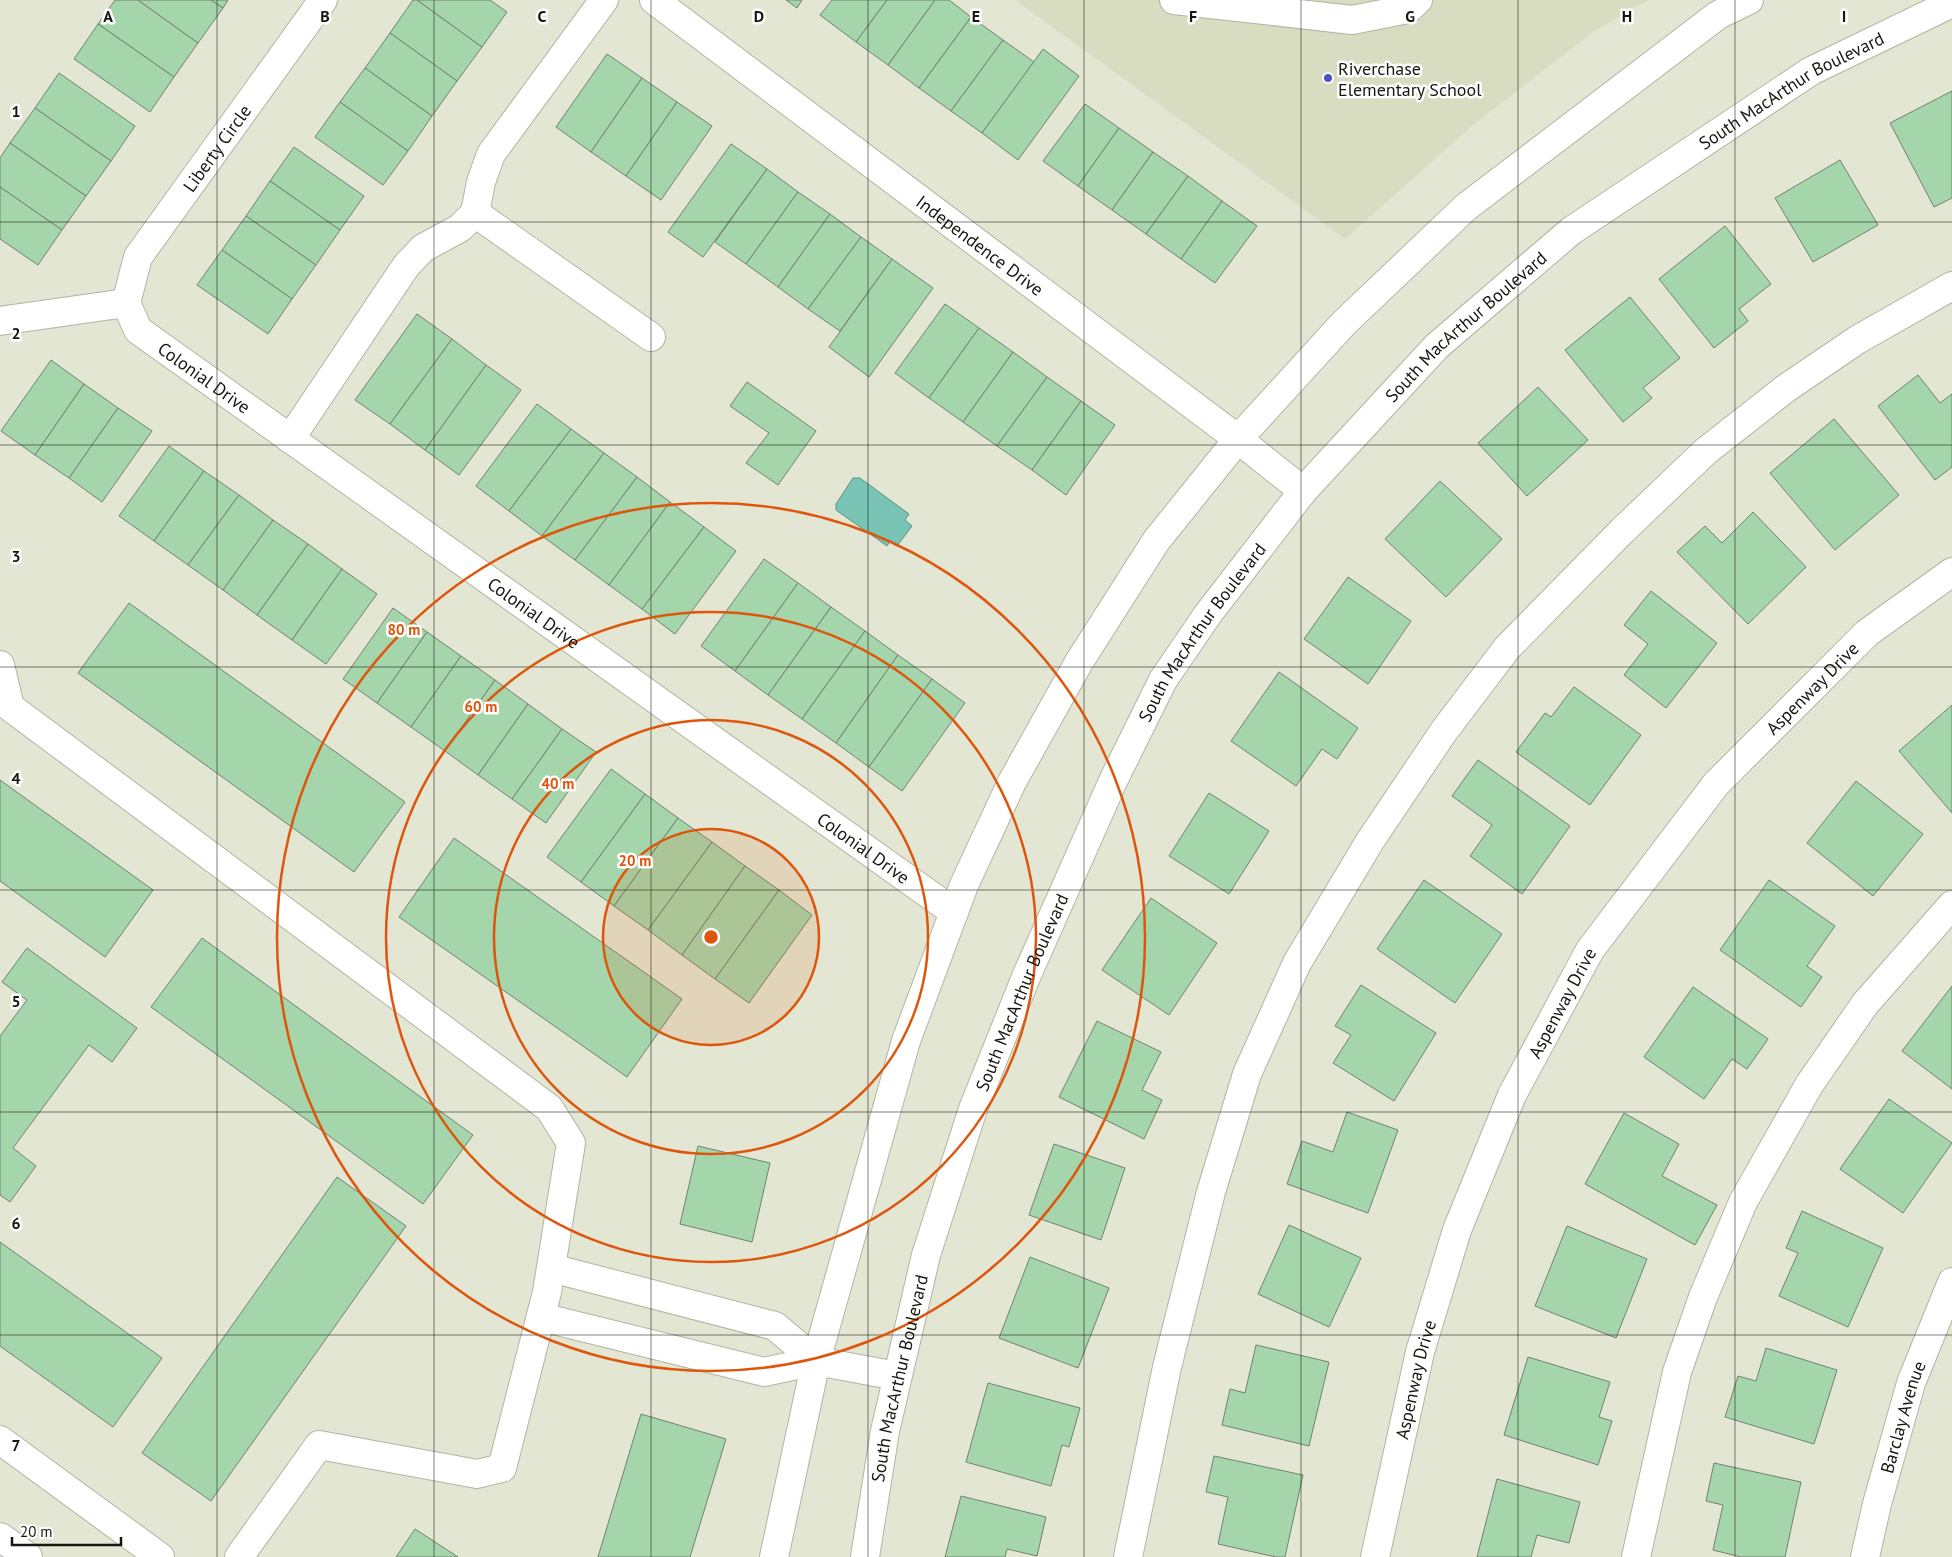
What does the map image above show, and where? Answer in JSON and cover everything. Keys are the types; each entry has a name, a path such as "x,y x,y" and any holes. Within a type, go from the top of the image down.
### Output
{"main road":[{"name":"Liberty Circle","path":"126,303 138,257 323,0"},
{"path":"290,439 406,266 423,248 460,228 475,212 481,182 491,154 604,0"},
{"name":"Independence Drive","path":"654,0 1238,439 1302,491"},
{"path":"1174,0 1352,20 1408,9 1418,0"},
{"path":"774,1557 816,1361 906,1041 964,884 1012,782 1079,662 1156,541 1238,439 1344,323 1466,207 1718,15 1749,0"},
{"name":"South MacArthur Boulevard","path":"865,1557 885,1431 897,1376 926,1256 973,1110 1026,977 1113,781 1163,680 1208,614 1302,491 1437,346 1571,231 1811,71 1952,3"},
{"path":"475,212 651,337"},
{"path":"1128,1557 1170,1358 1211,1192 1247,1074 1297,963 1370,840 1444,731 1507,648 1637,517 1706,451 1785,390 1857,340 1952,286"},
{"path":"0,322 126,303"},
{"name":"Colonial Drive","path":"126,303 138,330 954,912"},
{"name":"Aspenway Drive","path":"1375,1557 1420,1352 1457,1230 1512,1095 1590,950 1716,784 1867,633 1952,572"},
{"path":"0,665 10,707 549,1108 571,1143 551,1268 541,1317 502,1468 477,1474 320,1444 239,1557"},
{"path":"1636,1557 1677,1372 1703,1297 1743,1202 1809,1085 1865,1004 1933,925 1952,906"},
{"path":"551,1268 775,1326 816,1361"},
{"name":"Barclay Avenue","path":"1865,1557 1911,1383 1952,1282"},
{"path":"541,1317 764,1372 816,1361 897,1376"},
{"path":"0,1440 160,1557"},
{"path":"0,1537 28,1557"}],"shaded area":[{"name":"Riverchase Elementary School","path":"1015,0 1648,0 1593,32 1473,125 1345,239"}],"water":[{"path":"853,478 860,478 909,514 905,520 912,526 897,546 890,541 887,546 836,510 836,504"}],"building":[{"path":"115,0 138,0 198,43 174,77 98,24"},
{"path":"138,0 211,0 223,8 198,43"},
{"path":"211,0 228,0 223,8"},
{"path":"413,0 417,0 482,47 457,81 390,33"},
{"path":"417,0 490,0 507,12 482,47"},
{"path":"786,0 802,0 797,8"},
{"path":"832,0 887,0 856,42 820,15"},
{"path":"887,0 935,0 888,65 856,42"},
{"path":"935,0 949,0 971,17 919,88 888,65"},
{"path":"971,17 1003,40 951,111 919,88"},
{"path":"98,24 174,77 150,112 74,59"},
{"path":"390,33 457,81 432,116 365,68"},
{"path":"1003,40 1034,62 982,133 951,111"},
{"path":"1043,49 1079,76 1018,160 982,133"},
{"path":"607,54 642,78 591,152 556,127"},
{"path":"365,68 432,116 408,151 340,102"},
{"path":"59,73 135,126 111,161 35,108"},
{"path":"642,78 677,102 626,176 591,152"},
{"path":"1952,91 1952,198 1934,207 1890,123"},
{"path":"340,102 408,151 383,185 315,137"},
{"path":"677,102 712,126 661,200 626,176"},
{"path":"1085,104 1119,128 1078,186 1043,161"},
{"path":"35,108 111,161 86,196 10,143"},
{"path":"1119,128 1153,152 1112,210 1078,186"},
{"path":"10,143 86,196 62,230 0,187 0,158"},
{"path":"731,144 767,169 703,257 668,232"},
{"path":"294,147 364,196 340,230 270,181"},
{"path":"1153,152 1188,176 1146,234 1112,210"},
{"path":"1840,160 1878,225 1813,262 1775,198"},
{"path":"767,169 798,192 746,264 715,242"},
{"path":"1188,176 1222,201 1181,259 1146,234"},
{"path":"270,181 340,230 316,265 246,216"},
{"path":"0,187 62,230 38,265 0,239"},
{"path":"798,192 830,214 778,287 746,264"},
{"path":"1222,201 1257,226 1215,283 1181,259"},
{"path":"830,214 861,237 808,309 778,287"},
{"path":"246,216 316,265 292,299 222,250"},
{"path":"1725,226 1771,284 1739,309 1748,321 1714,348 1659,279"},
{"path":"861,237 892,259 840,331 808,309"},
{"path":"222,250 292,299 268,334 197,285"},
{"path":"892,259 933,288 869,377 829,347"},
{"path":"1630,297 1680,358 1643,388 1652,398 1623,422 1565,350"},
{"path":"945,304 979,328 929,398 895,373"},
{"path":"417,314 452,339 390,424 355,400"},
{"path":"979,328 1013,352 963,422 929,398"},
{"path":"452,339 486,365 425,450 390,424"},
{"path":"1013,352 1047,377 997,446 963,422"},
{"path":"51,360 84,384 35,455 1,431"},
{"path":"486,365 521,390 459,475 425,450"},
{"path":"1918,375 1940,403 1952,394 1952,467 1935,480 1878,406"},
{"path":"1047,377 1081,401 1032,470 997,446"},
{"path":"747,382 816,431 778,485 746,463 769,433 730,406"},
{"path":"84,384 118,408 69,478 35,455"},
{"path":"1538,387 1588,440 1527,496 1478,443"},
{"path":"1081,401 1115,425 1066,495 1032,470"},
{"path":"537,404 571,429 509,511 476,486"},
{"path":"118,408 152,431 102,502 69,478"},
{"path":"1834,419 1899,495 1835,550 1770,473"},
{"path":"571,429 604,453 542,536 509,511"},
{"path":"169,446 204,471 154,541 119,516"},
{"path":"604,453 637,477 575,560 542,536"},
{"path":"204,471 239,495 188,565 154,541"},
{"path":"637,477 670,502 609,585 575,560"},
{"path":"1440,481 1502,539 1446,597 1385,539"},
{"path":"239,495 273,520 223,590 188,565"},
{"path":"670,502 704,527 642,609 609,585"},
{"path":"1753,512 1806,567 1748,624 1677,552 1705,526 1722,543"},
{"path":"273,520 308,544 257,615 223,590"},
{"path":"704,527 736,551 675,634 642,609"},
{"path":"308,544 342,569 292,640 257,615"},
{"path":"764,559 798,583 735,671 701,646"},
{"path":"342,569 377,594 326,664 292,640"},
{"path":"1348,577 1411,621 1368,684 1304,639"},
{"path":"798,583 831,607 768,695 735,671"},
{"path":"1651,591 1717,643 1666,708 1624,675 1648,644 1624,625"},
{"path":"129,603 405,802 354,872 78,673"},
{"path":"831,607 865,631 802,719 768,695"},
{"path":"393,608 427,632 377,703 343,679"},
{"path":"865,631 898,655 836,743 802,719"},
{"path":"427,632 461,656 411,727 377,703"},
{"path":"898,655 932,679 869,767 836,743"},
{"path":"461,656 495,680 445,751 411,727"},
{"path":"1279,672 1358,728 1337,759 1322,749 1296,786 1231,741"},
{"path":"932,679 965,703 902,791 869,767"},
{"path":"495,680 528,704 478,775 445,751"},
{"path":"1574,687 1641,735 1590,805 1516,752 1545,713 1551,717"},
{"path":"528,704 562,729 512,799 478,775"},
{"path":"1952,705 1952,813 1899,751"},
{"path":"562,729 596,752 546,823 512,799"},
{"path":"1478,760 1570,826 1522,894 1470,856 1492,825 1452,796"},
{"path":"611,769 645,794 581,882 547,857"},
{"path":"0,780 153,890 105,957 0,881"},
{"path":"1856,781 1923,834 1873,896 1807,843"},
{"path":"1209,793 1269,831 1229,894 1169,856"},
{"path":"645,794 678,818 614,906 581,882"},
{"path":"678,818 712,842 648,930 614,906"},
{"path":"454,838 682,999 627,1077 399,917"},
{"path":"712,842 745,866 682,955 648,930"},
{"path":"745,866 779,890 715,979 682,955"},
{"path":"1424,880 1502,934 1455,1003 1377,949"},
{"path":"1769,880 1835,926 1807,966 1822,977 1801,1007 1720,950"},
{"path":"779,890 812,915 749,1003 715,979"},
{"path":"1151,898 1217,943 1169,1015 1102,970"},
{"path":"202,938 473,1135 423,1204 151,1007"},
{"path":"27,948 137,1028 112,1062 89,1045 13,1148 36,1166 10,1202 0,1195 0,1036 27,1000 2,982"},
{"path":"1361,985 1436,1033 1394,1101 1333,1063 1351,1035 1335,1026"},
{"path":"1952,986 1952,1089 1902,1051"},
{"path":"1693,987 1768,1039 1747,1069 1732,1059 1704,1099 1644,1057"},
{"path":"1097,1021 1161,1052 1142,1090 1162,1100 1144,1139 1059,1097"},
{"path":"1889,1099 1952,1143 1903,1213 1840,1169"},
{"path":"1347,1112 1398,1130 1368,1213 1287,1184 1302,1141 1333,1152"},
{"path":"1624,1113 1679,1144 1662,1176 1717,1205 1695,1245 1585,1184"},
{"path":"1054,1144 1125,1168 1101,1240 1029,1215"},
{"path":"698,1146 770,1163 752,1242 680,1224"},
{"path":"337,1177 406,1226 211,1501 142,1453"},
{"path":"1802,1211 1883,1248 1848,1327 1779,1296 1798,1253 1786,1248"},
{"path":"1289,1225 1361,1258 1329,1327 1258,1294"},
{"path":"1567,1226 1647,1259 1616,1338 1535,1306"},
{"path":"0,1242 162,1358 113,1427 0,1346"},
{"path":"1030,1257 1109,1288 1078,1368 999,1338"},
{"path":"1256,1345 1329,1362 1309,1446 1222,1425 1230,1389 1245,1393"},
{"path":"1766,1348 1837,1370 1814,1444 1725,1417 1738,1376 1756,1381"},
{"path":"1528,1357 1610,1382 1599,1417 1612,1421 1598,1465 1504,1435"},
{"path":"988,1383 1080,1408 1069,1447 1062,1445 1051,1486 966,1462"},
{"path":"641,1414 726,1439 690,1557 598,1557"},
{"path":"1214,1456 1303,1475 1285,1557 1276,1557 1218,1544 1228,1497 1206,1492"},
{"path":"1714,1463 1801,1482 1785,1557 1741,1557 1713,1550 1723,1505 1706,1501"},
{"path":"1497,1479 1580,1502 1569,1543 1537,1535 1531,1557 1477,1557"},
{"path":"961,1496 1046,1517 1037,1556 1007,1549 1005,1557 945,1557"},
{"path":"415,1529 458,1557 396,1557"}],"place":[{"name":"Riverchase Elementary School","path":"1328,78"}]}
